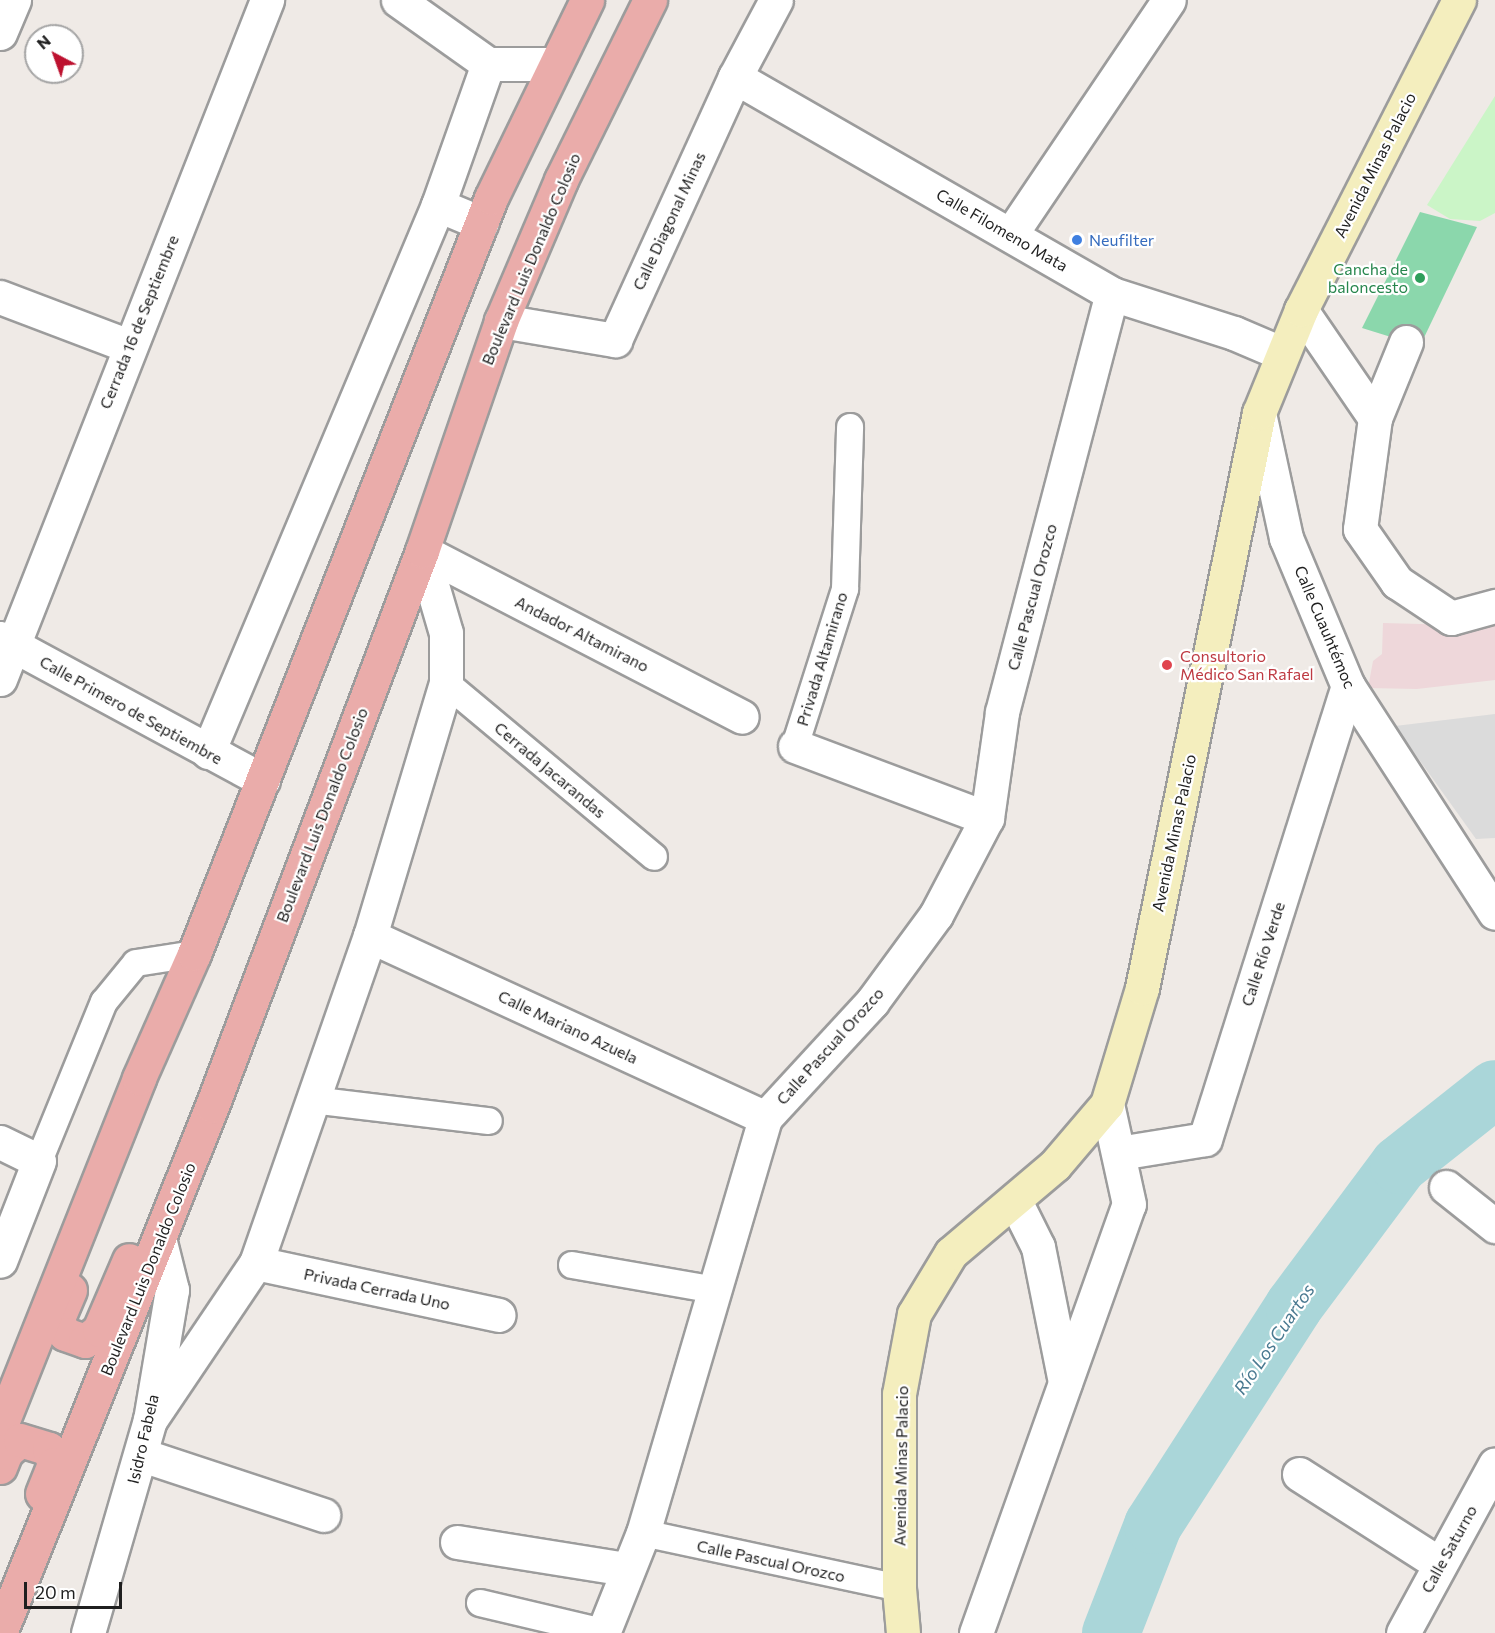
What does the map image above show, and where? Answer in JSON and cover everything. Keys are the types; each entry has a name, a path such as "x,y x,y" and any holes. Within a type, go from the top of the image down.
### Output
{"highway":[{"path":"0,1428 139,1078 194,954 481,223 587,0"},
{"name":"Boulevard Luis Donaldo Colosio","path":"0,1633 160,1242 212,1106 422,551 501,321 561,180 650,0"},
{"path":"139,1078 145,1107 57,1321 65,1334 85,1341 99,1330 189,1125 212,1106"},
{"path":"0,1467 6,1452 20,1440 49,1449 54,1464 0,1602"}],"main road":[{"name":"Avenida Minas Palacio","path":"903,1633 899,1588 899,1394 914,1314 951,1253 1055,1165 1107,1104 1142,988 1259,413 1281,353 1301,310 1459,0"}],"street":[{"path":"0,33 14,0"},
{"name":"Cerrada 16 de Septiembre","path":"0,679 7,641 267,0"},
{"path":"398,0 488,64 555,64"},
{"name":"Calle Diagonal Minas","path":"501,321 615,340 735,77 776,0"},
{"path":"1011,234 1169,0"},
{"path":"208,752 438,205 488,64"},
{"name":"Calle Filomeno Mata","path":"735,77 1112,294 1234,333 1281,353"},
{"path":"438,205 481,223"},
{"name":"Calle Pascual Orozco","path":"603,1633 626,1569 643,1533 765,1118 879,994 936,915 987,818 1002,712 1112,294"},
{"path":"0,297 129,345"},
{"path":"1301,310 1375,418"},
{"path":"1406,342 1375,418 1360,529 1397,582 1451,618 1495,606"},
{"name":"Calle Cuauhtémoc","path":"1259,413 1286,538 1348,686 1494,908"},
{"name":"Privada Altamirano","path":"795,746 845,589 850,427"},
{"path":"150,1420 256,1263 370,936 446,683 446,633 422,551"},
{"name":"Andador Altamirano","path":"422,551 742,717"},
{"name":"Calle Primero de Septiembre","path":"7,641 263,780"},
{"name":"Cerrada Jacarandas","path":"446,683 654,857"},
{"name":"Calle Río Verde","path":"1119,1153 1205,1139 1348,686"},
{"path":"795,746 987,818"},
{"name":"Calle Mariano Azuela","path":"370,936 765,1118"},
{"path":"0,1261 104,1002 136,963 194,954"},
{"path":"312,1100 489,1120"},
{"path":"976,1633 1129,1204 1107,1104"},
{"path":"0,1142 39,1161"},
{"path":"1446,1187 1495,1226"},
{"path":"1015,1201 1038,1247 1065,1382"},
{"name":"Isidro Fabela","path":"88,1633 142,1455 150,1420 172,1290 160,1242"},
{"name":"Privada Cerrada Uno","path":"256,1263 498,1315"},
{"path":"572,1265 715,1290"},
{"path":"142,1455 323,1515"},
{"name":"Calle Saturno","path":"1403,1633 1495,1464"},
{"path":"1299,1474 1440,1564"},
{"name":"Calle Pascual Orozco","path":"643,1533 899,1588"},
{"path":"457,1542 626,1569"},
{"path":"480,1603 603,1633"}],"shaded area":[{"path":"1383,623 1495,626 1495,680 1417,689 1368,688 1373,661 1382,654"},
{"path":"1495,714 1495,838 1476,839 1395,726"}],"green space":[{"path":"1495,96 1495,213 1480,221 1450,219 1427,205"},
{"name":"Cancha de baloncesto","path":"1420,212 1477,227 1420,346 1362,328"}],"waterway":[{"name":"Río Los Cuartos","path":"1111,1633 1153,1525 1294,1306 1399,1165 1495,1089"}],"place":[{"name":"Neufilter","path":"1077,240"},
{"name":"Cancha de baloncesto","path":"1420,278"},
{"name":"Consultorio Médico San Rafael","path":"1167,665"}]}
